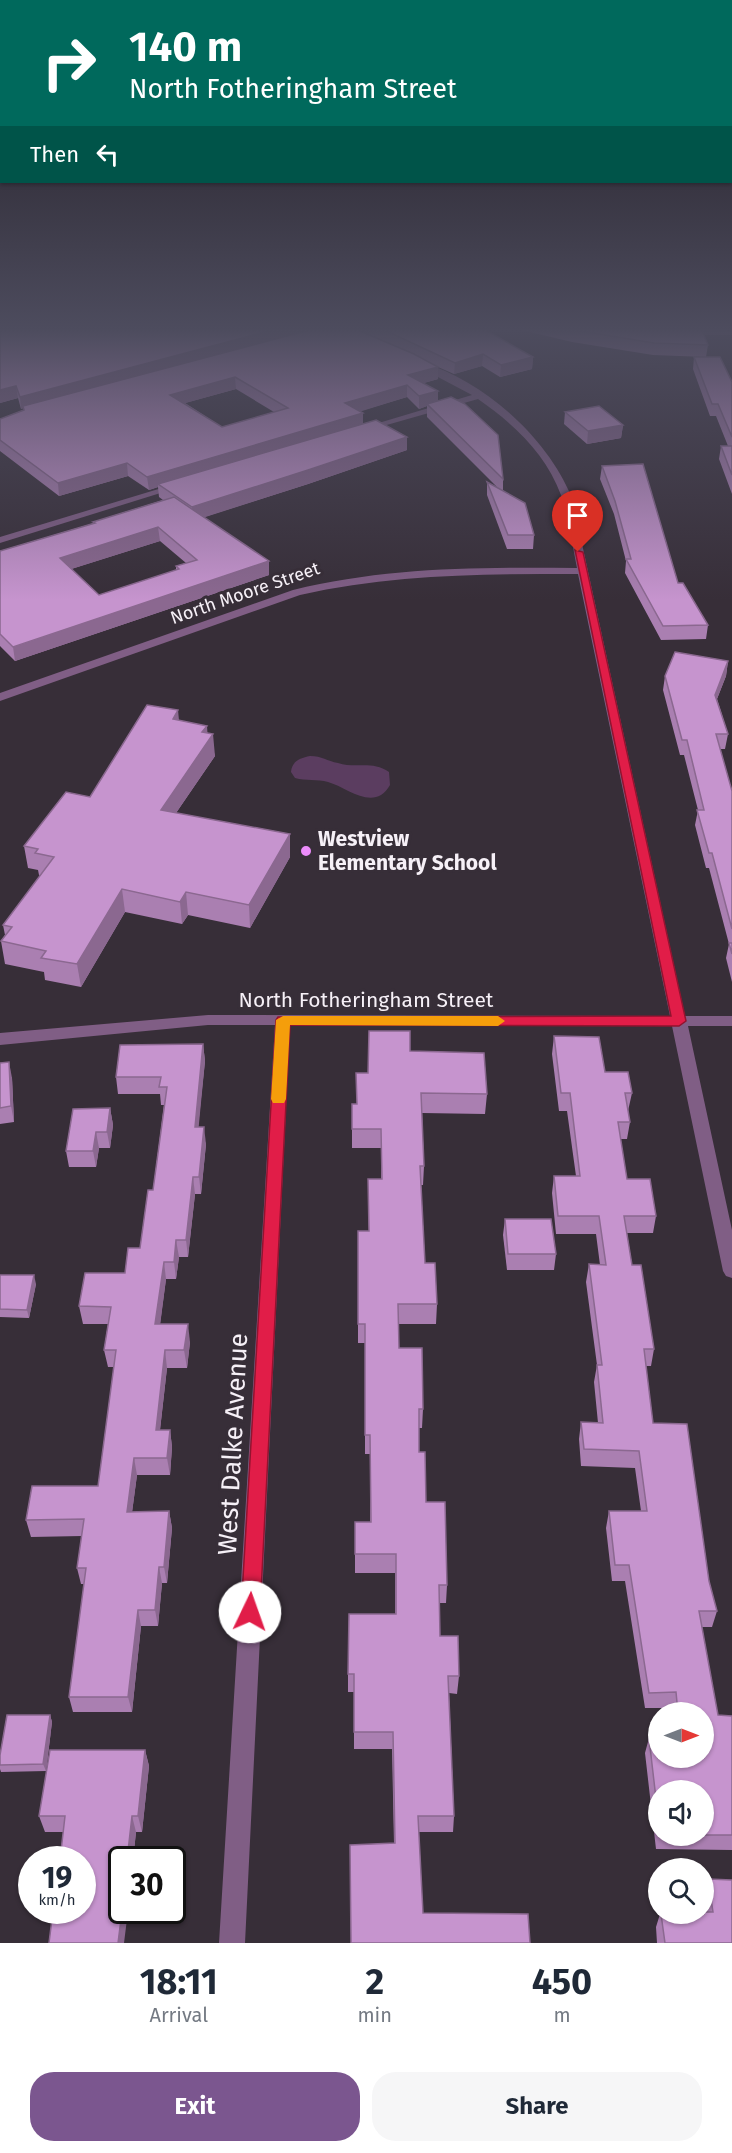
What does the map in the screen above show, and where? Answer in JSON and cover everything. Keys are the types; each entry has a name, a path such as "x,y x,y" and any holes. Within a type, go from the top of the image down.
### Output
{"street":[{"path":"353,433 401,419"},
{"path":"512,419 535,442 552,466 567,498 732,1271"},
{"path":"0,540 194,481"},
{"name":"North Moore Street","path":"0,697 297,592 343,580 431,571 582,571"},
{"name":"North Fotheringham Street","path":"0,1039 208,1020 732,1021"},
{"name":"West Dalke Avenue","path":"232,1943 283,1020"}],"shaded area":[{"path":"310,756 345,765 370,765 383,768 389,772 390,785 384,793 368,798 328,782 295,778 291,772 293,765 300,759"}],"building":[{"path":"0,419 208,419 222,427 251,419 344,419 147,477 127,463 58,483 0,440"},
{"path":"442,419 481,419 498,435 503,479"},
{"path":"573,419 615,419 623,425 588,431"},
{"path":"724,419 732,419 732,437"},
{"path":"376,420 407,437 192,507 158,484"},
{"path":"721,446 732,446 732,475"},
{"path":"643,464 678,583 683,583 708,625 663,626 626,559 631,559 615,501 602,466"},
{"path":"487,482 525,503 534,535 508,535"},
{"path":"174,497 269,561 13,647 0,634 0,551 95,523 93,522","holes":["158,527 197,560 176,566 179,569 99,595 60,558"]},
{"path":"675,652 728,661 715,695 728,734 716,734 732,791 732,929 712,853 709,853 697,810 704,810 687,740 682,740 665,676"},
{"path":"147,705 178,710 173,719 207,726 202,732 213,734 161,810 290,834 249,905 186,892 180,902 122,889 77,964 41,958 46,951 1,941 12,927 3,925 54,857 35,853 38,849 24,846 66,792 90,797"},
{"path":"369,1031 410,1031 410,1051 484,1053 487,1094 421,1093 424,1166 420,1166 425,1263 435,1263 437,1304 398,1304 399,1348 422,1348 423,1409 419,1409 419,1452 425,1452 426,1502 445,1502 447,1585 439,1585 440,1636 458,1636 459,1676 448,1676 454,1816 418,1816 423,1913 528,1914 530,1943 351,1943 350,1845 395,1843 393,1732 354,1732 354,1674 348,1674 349,1614 396,1614 396,1554 355,1554 355,1522 371,1522 370,1435 365,1435 365,1324 358,1324 358,1231 369,1231 368,1179 382,1179 381,1129 352,1129 352,1104 357,1104 356,1073 368,1073"},
{"path":"554,1036 599,1037 605,1072 628,1072 632,1093 625,1093 630,1122 618,1122 627,1179 650,1179 656,1216 624,1216 632,1265 641,1265 654,1349 644,1349 653,1423 687,1424 709,1581 717,1611 699,1611 718,1715 732,1716 732,1835 714,1835 714,1780 654,1780 652,1768 714,1768 714,1702 677,1702 676,1692 649,1693 629,1565 615,1565 609,1511 647,1511 639,1451 584,1449 581,1422 603,1423 597,1365 602,1365 589,1264 606,1265 599,1216 558,1216 554,1176 580,1176 570,1093 561,1093"},
{"path":"203,1044 195,1127 204,1127 199,1177 193,1177 186,1240 176,1240 174,1262 164,1262 155,1324 188,1324 184,1350 165,1350 156,1430 170,1430 167,1458 134,1458 127,1512 169,1511 164,1567 159,1567 155,1610 138,1610 128,1697 69,1697 86,1568 77,1568 84,1519 26,1520 32,1486 98,1486 116,1350 104,1350 111,1307 79,1306 85,1273 125,1273 128,1248 140,1248 148,1190 153,1190 167,1087 159,1087 161,1077 116,1077 120,1045"},
{"path":"9,1062 11,1106 0,1108 0,1063"},
{"path":"110,1108 107,1132 96,1132 93,1151 66,1151 73,1109"},
{"path":"505,1219 551,1219 556,1254 508,1254"},
{"path":"0,1275 34,1275 27,1310 0,1309"},
{"path":"7,1715 50,1715 43,1764 0,1765"},
{"path":"50,1750 145,1750 138,1816 132,1816 129,1846 108,1846 108,1924 120,1924 118,1943 49,1943 51,1924 96,1924 96,1846 62,1846 65,1816 39,1816"},
{"path":"714,1879 732,1880 732,1943 665,1943 662,1924 714,1924"}],"slow traffic":[{"path":"279,1099 283,1020 498,1021"}],"place":[{"name":"Westview Elementary School","path":"306,851"}],"route":[{"path":"250,1612 283,1020 679,1021 578,552"}]}
